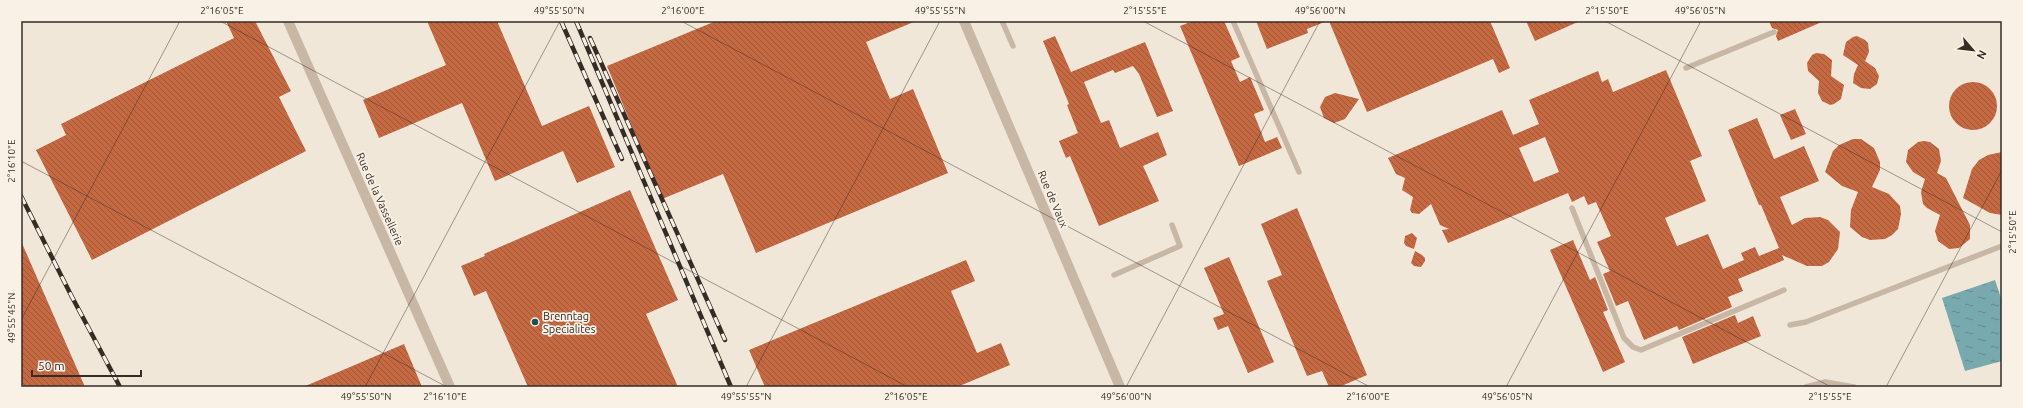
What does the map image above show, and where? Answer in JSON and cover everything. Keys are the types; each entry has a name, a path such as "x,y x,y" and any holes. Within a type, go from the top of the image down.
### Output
{"street":[{"name":"Rue de la Vassellerie","path":"288,21 450,387"},
{"name":"Rue de Vaux","path":"964,21 1120,387"}],"lane":[{"path":"1002,21 1013,46"},
{"path":"1233,21 1299,172"},
{"path":"1686,68 1774,32"},
{"path":"1572,208 1624,338 1633,347 1641,350 1784,290"},
{"path":"1114,275 1180,246 1172,225"},
{"path":"1790,325 1806,322 2002,246"},
{"path":"1806,387 1826,382 1854,387"}],"water":[{"path":"1995,280 2002,301 2002,361 1965,371 1942,298"}],"building":[{"path":"226,21 255,21 291,91 279,97 306,151 92,260 36,150 66,135 61,124 234,38"},
{"path":"427,21 497,21 542,126 589,106 615,167 577,183 563,151 495,181 462,103 379,138 363,100 446,65"},
{"path":"716,21 916,21 866,42 890,99 913,89 948,173 756,253 723,174 662,199 607,66"},
{"path":"1193,21 1224,21 1240,57 1231,61 1240,82 1250,77 1264,110 1254,114 1265,142 1277,137 1282,148 1239,166 1180,26"},
{"path":"1256,21 1327,21 1307,29 1308,33 1267,49"},
{"path":"1329,21 1490,21 1510,68 1499,73 1493,59 1367,112"},
{"path":"1526,21 1580,21 1535,41"},
{"path":"1769,21 1824,21 1778,41 1776,36 1778,30 1772,28"},
{"path":"1055,36 1071,72 1145,42 1173,111 1157,117 1139,74 1133,66 1115,73 1113,70 1084,82 1101,123 1109,120 1120,148 1158,132 1167,155 1143,166 1159,201 1099,226 1070,156 1066,158 1059,141 1078,133 1067,105 1069,104 1043,41"},
{"path":"1857,36 1868,43 1869,52 1865,61 1875,68 1879,76 1877,84 1870,89 1861,88 1853,83 1854,74 1858,65 1843,55 1846,42"},
{"path":"1816,53 1824,54 1832,60 1831,76 1844,85 1841,99 1834,104 1830,105 1822,101 1818,93 1819,81 1808,71 1807,63 1812,55"},
{"path":"1666,70 1702,156 1690,161 1706,201 1665,218 1677,246 1708,234 1723,269 1744,260 1741,253 1755,247 1759,256 1779,248 1761,205 1759,205 1728,130 1757,118 1774,159 1804,146 1819,181 1780,197 1792,225 1805,218 1820,217 1828,220 1840,232 1838,249 1829,262 1822,266 1807,266 1782,255 1784,260 1738,279 1743,291 1728,297 1732,307 1679,330 1677,326 1644,340 1628,301 1616,306 1603,274 1610,271 1597,242 1611,236 1596,202 1588,205 1584,196 1572,202 1568,193 1448,243 1442,230 1449,229 1440,225 1431,204 1419,214 1412,213 1410,210 1413,197 1402,190 1405,178 1396,174 1388,158 1502,110 1513,135 1539,124 1529,100 1598,71 1602,82 1608,79 1613,92","holes":["1545,137 1559,172 1534,182 1519,148"]},
{"path":"1973,82 1982,84 1990,89 1995,97 1997,106 1995,115 1990,123 1982,128 1973,130 1964,128 1956,123 1951,115 1949,106 1951,97 1956,89 1964,84"},
{"path":"1335,93 1359,99 1345,119 1334,123 1324,118 1320,107 1325,97"},
{"path":"1795,109 1806,134 1791,140 1780,115"},
{"path":"1853,139 1861,139 1874,148 1880,162 1880,170 1872,187 1889,194 1900,206 1901,214 1898,229 1885,239 1870,240 1862,237 1850,227 1851,210 1858,192 1842,186 1825,172 1833,151 1839,145"},
{"path":"1918,142 1930,142 1939,149 1941,161 1937,173 1946,178 1970,225 1970,239 1959,248 1949,249 1938,241 1935,231 1940,215 1923,204 1921,192 1925,179 1913,172 1906,162 1908,150"},
{"path":"2002,152 2002,215 1990,213 1963,198 1972,169 1979,160 1988,155"},
{"path":"630,190 678,300 646,314 678,387 528,387 486,291 474,296 461,266 485,256 484,254"},
{"path":"1297,208 1367,375 1339,387 1329,387 1322,371 1307,376 1267,281 1282,275 1261,224"},
{"path":"1412,233 1417,238 1414,249 1406,246 1404,243 1405,236"},
{"path":"1573,240 1590,280 1595,277 1608,310 1603,312 1625,362 1603,372 1550,250"},
{"path":"21,241 85,387 21,387"},
{"path":"1415,251 1425,258 1425,261 1421,267 1414,266 1411,263"},
{"path":"1229,257 1274,362 1248,373 1228,326 1218,330 1213,318 1224,314 1204,268"},
{"path":"966,260 975,281 951,291 977,353 1001,343 1010,365 957,387 765,387 749,350"},
{"path":"1735,315 1738,323 1753,316 1761,336 1693,364 1682,337"},
{"path":"404,344 422,387 303,387"}],"railway":[{"path":"561,21 622,159"},
{"path":"576,21 731,387"},
{"path":"590,38 725,340"},
{"path":"21,196 120,387"}],"place":[{"name":"Brenntag Specialites","path":"535,322"}]}
